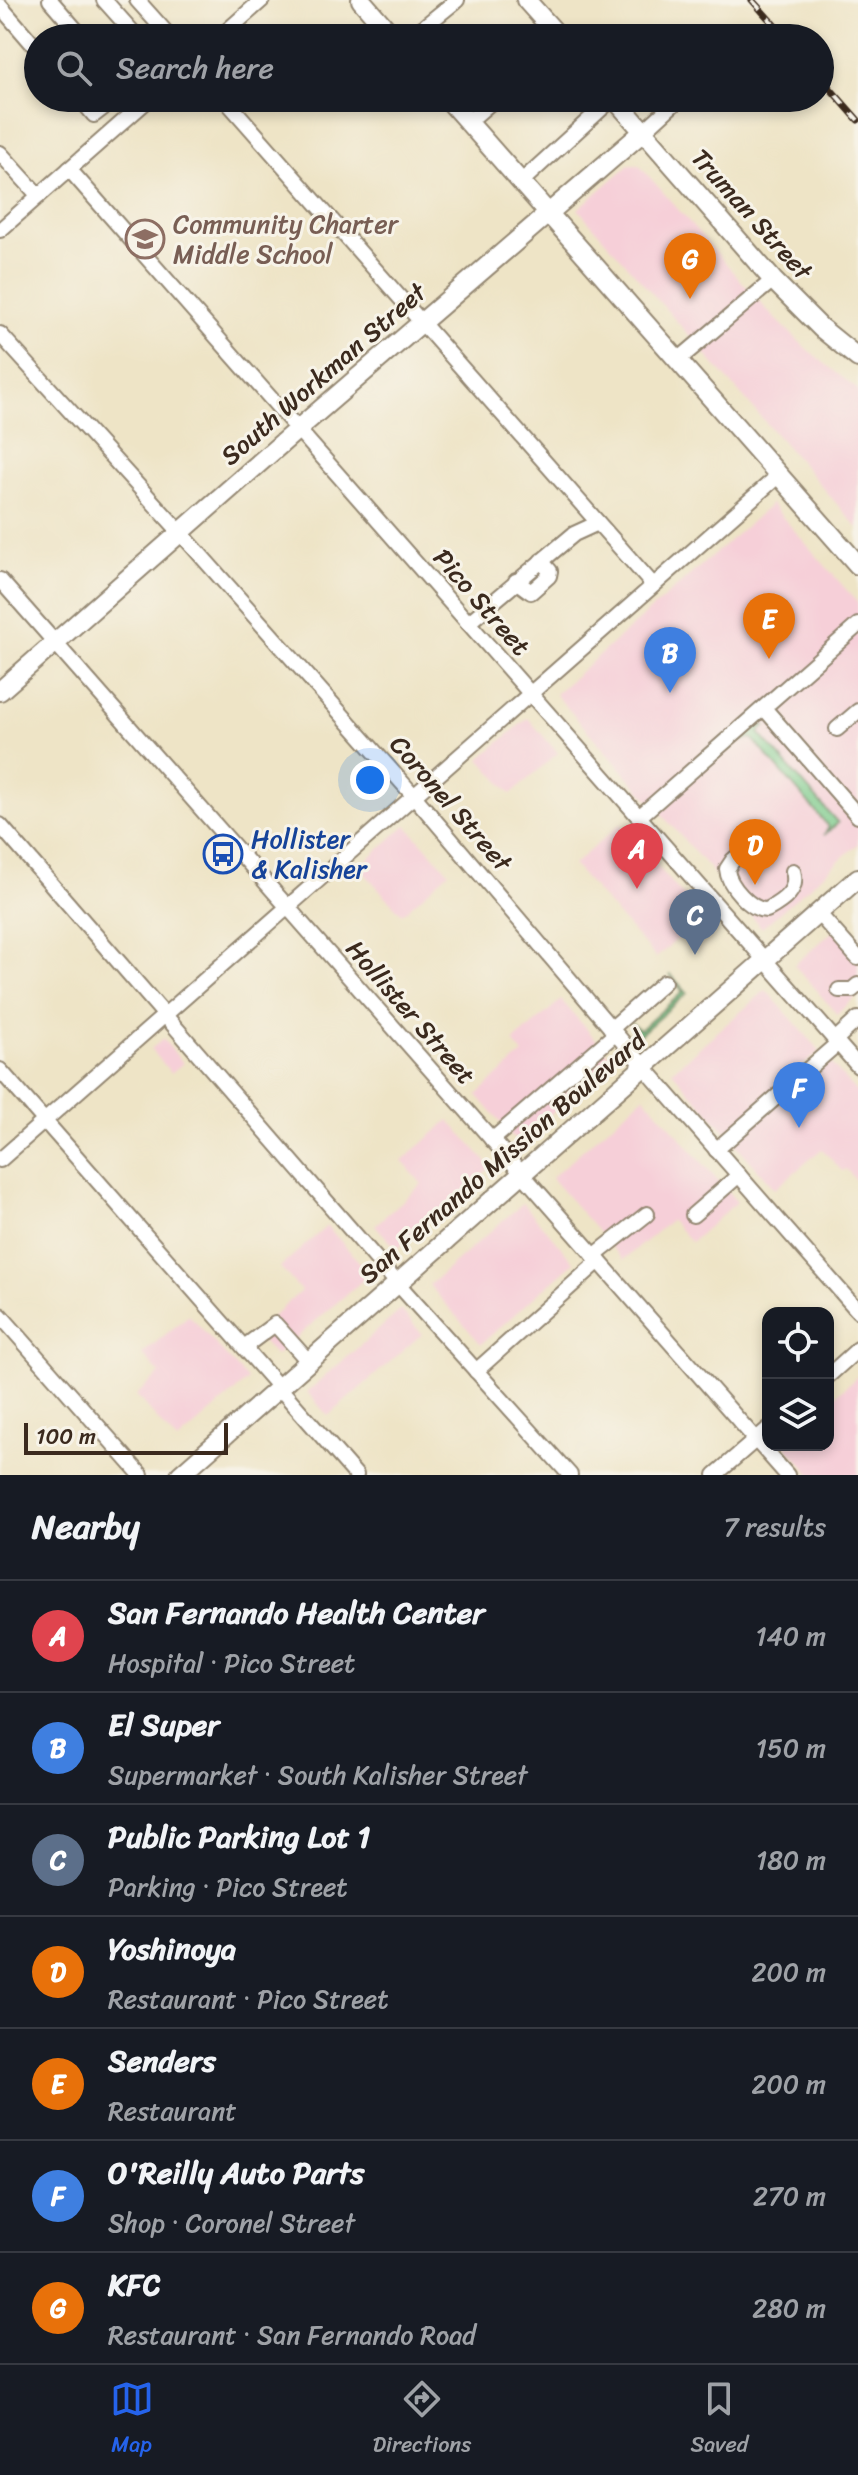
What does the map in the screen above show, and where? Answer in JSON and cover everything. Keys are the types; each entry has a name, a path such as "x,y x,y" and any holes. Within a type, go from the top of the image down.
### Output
{"main road":[{"path":"361,0 382,24"},
{"path":"526,0 547,24"},
{"path":"459,112 858,565"},
{"name":"Truman Street","path":"627,112 773,280 821,328 858,358"},
{"name":"South Workman Street","path":"0,691 644,131"},
{"name":"San Fernando Mission Boulevard","path":"180,1475 858,878"}],"street":[{"path":"50,0 71,24"},
{"path":"104,0 125,24"},
{"path":"137,0 158,24"},
{"path":"235,24 262,0"},
{"path":"427,24 457,0"},
{"path":"0,6 24,34"},
{"path":"0,230 134,112"},
{"path":"236,112 653,585"},
{"path":"468,122 480,112"},
{"path":"521,182 598,112"},
{"name":"South Workman Street","path":"644,131 665,112"},
{"path":"0,153 38,195"},
{"name":"Pico Street","path":"69,169 858,1066"},
{"path":"677,361 773,280"},
{"name":"Coronel Street","path":"0,334 414,796 644,1067 858,1311"},
{"path":"0,1160 779,475"},
{"path":"468,623 516,581 531,592 549,576 550,571 541,561 574,534 598,523"},
{"name":"Hollister Street","path":"0,580 787,1475"},
{"path":"639,817 858,625"},
{"path":"764,708 858,816"},
{"path":"837,729 858,711"},
{"path":"0,825 398,1284 570,1475"},
{"path":"761,836 727,869 728,878 753,907 767,910 791,892 795,881 793,871"},
{"path":"819,914 858,958"},
{"path":"492,1140 664,982"},
{"path":"839,990 853,989 858,985"},
{"path":"716,1150 858,1019"},
{"path":"0,1070 356,1475"},
{"path":"693,1215 739,1175"},
{"path":"476,1371 647,1214"},
{"path":"0,1315 141,1475"},
{"path":"244,1347 275,1324 309,1362"},
{"path":"834,1371 858,1349"},
{"path":"715,1475 762,1434"}],"shaded area":[{"path":"629,165 639,165 766,309 809,351 858,390 858,528 578,209"},
{"path":"771,504 858,603 858,844 762,928 555,694"},
{"path":"528,718 558,753 511,794 480,759"},
{"path":"620,824 702,917 656,958 573,865"},
{"path":"406,825 449,872 402,914 359,867"},
{"path":"839,926 858,948 858,995 837,1014 794,965"},
{"path":"766,990 820,1051 726,1132 672,1071"},
{"path":"561,1000 613,1059 518,1143 477,1095 523,1054 513,1042"},
{"path":"163,1039 183,1063 171,1073 151,1049"},
{"path":"828,1060 858,1094 858,1183 822,1149 775,1189 734,1142"},
{"path":"644,1096 737,1202 691,1242 671,1220 623,1260 551,1178"},
{"path":"449,1120 491,1167 397,1249 375,1225 422,1184 402,1161"},
{"path":"523,1203 574,1262 481,1344 429,1285"},
{"path":"327,1226 370,1274 275,1356 255,1332 301,1291 280,1267"},
{"path":"401,1310 422,1334 328,1416 307,1392"},
{"path":"189,1315 248,1380 177,1442 136,1395 160,1374 142,1354"},
{"path":"858,1376 858,1475 812,1475 790,1451 834,1451 834,1397"}],"green space":[{"path":"760,724 766,726 759,733 838,823 824,835 829,827 752,738 742,741"},
{"path":"670,974 687,993 639,1035 631,1023 640,1030 683,992"}],"railway":[{"path":"752,0 773,24"},
{"path":"834,93 858,120"}],"place":[{"name":"Community Charter Middle School","path":"145,239"},
{"name":"KFC","path":"690,299"},
{"name":"Senders","path":"769,659"},
{"name":"El Super","path":"670,693"},
{"name":"Hollister & Kalisher","path":"223,854"},
{"name":"Yoshinoya","path":"755,885"},
{"name":"San Fernando Health Center","path":"637,889"},
{"name":"Public Parking Lot 1","path":"695,955"},
{"name":"O'Reilly Auto Parts","path":"799,1128"}]}
